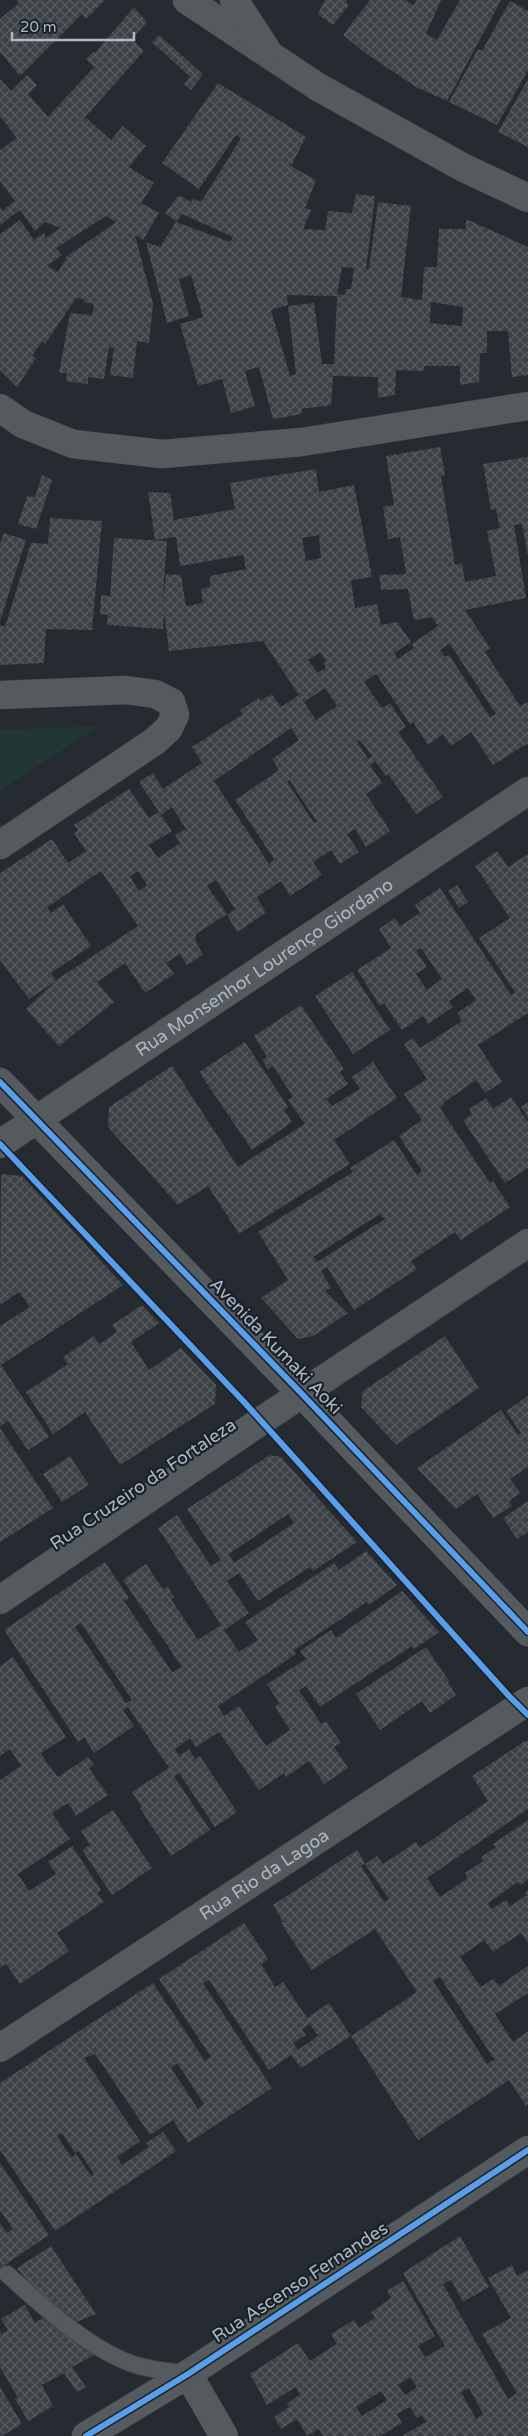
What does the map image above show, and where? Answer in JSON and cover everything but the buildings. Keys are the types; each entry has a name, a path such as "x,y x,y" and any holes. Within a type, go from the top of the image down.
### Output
{"street":[{"path":"187,0 318,87 464,168 528,198"},
{"path":"234,0 272,58"},
{"path":"0,408 23,424 73,444 162,454 302,442 528,406"},
{"path":"0,694 126,690 155,694 171,702 175,715 169,728 155,741 0,845"},
{"name":"Rua Monsenhor Lourenço Giordano","path":"0,1144 528,791"},
{"name":"Avenida Kumaki Aoki","path":"0,1082 302,1394 528,1632"},
{"name":"Rua Cruzeiro da Fortaleza","path":"0,1600 528,1243"},
{"name":"Rua Rio da Lagoa","path":"0,2048 528,1701"},
{"name":"Rua Ascenso Fernandes","path":"86,2436 188,2374 528,2150"},
{"path":"188,2374 224,2436"}],"lane":[{"path":"7,2274 44,2307 109,2354 132,2364 188,2374"}],"shaded area":[{"path":"99,726 11,784 0,791 0,730"}],"cycle path":[{"path":"0,1082 302,1394 528,1632"},
{"path":"0,1144 244,1402 528,1715"},
{"path":"86,2436 188,2374 528,2150"}]}
